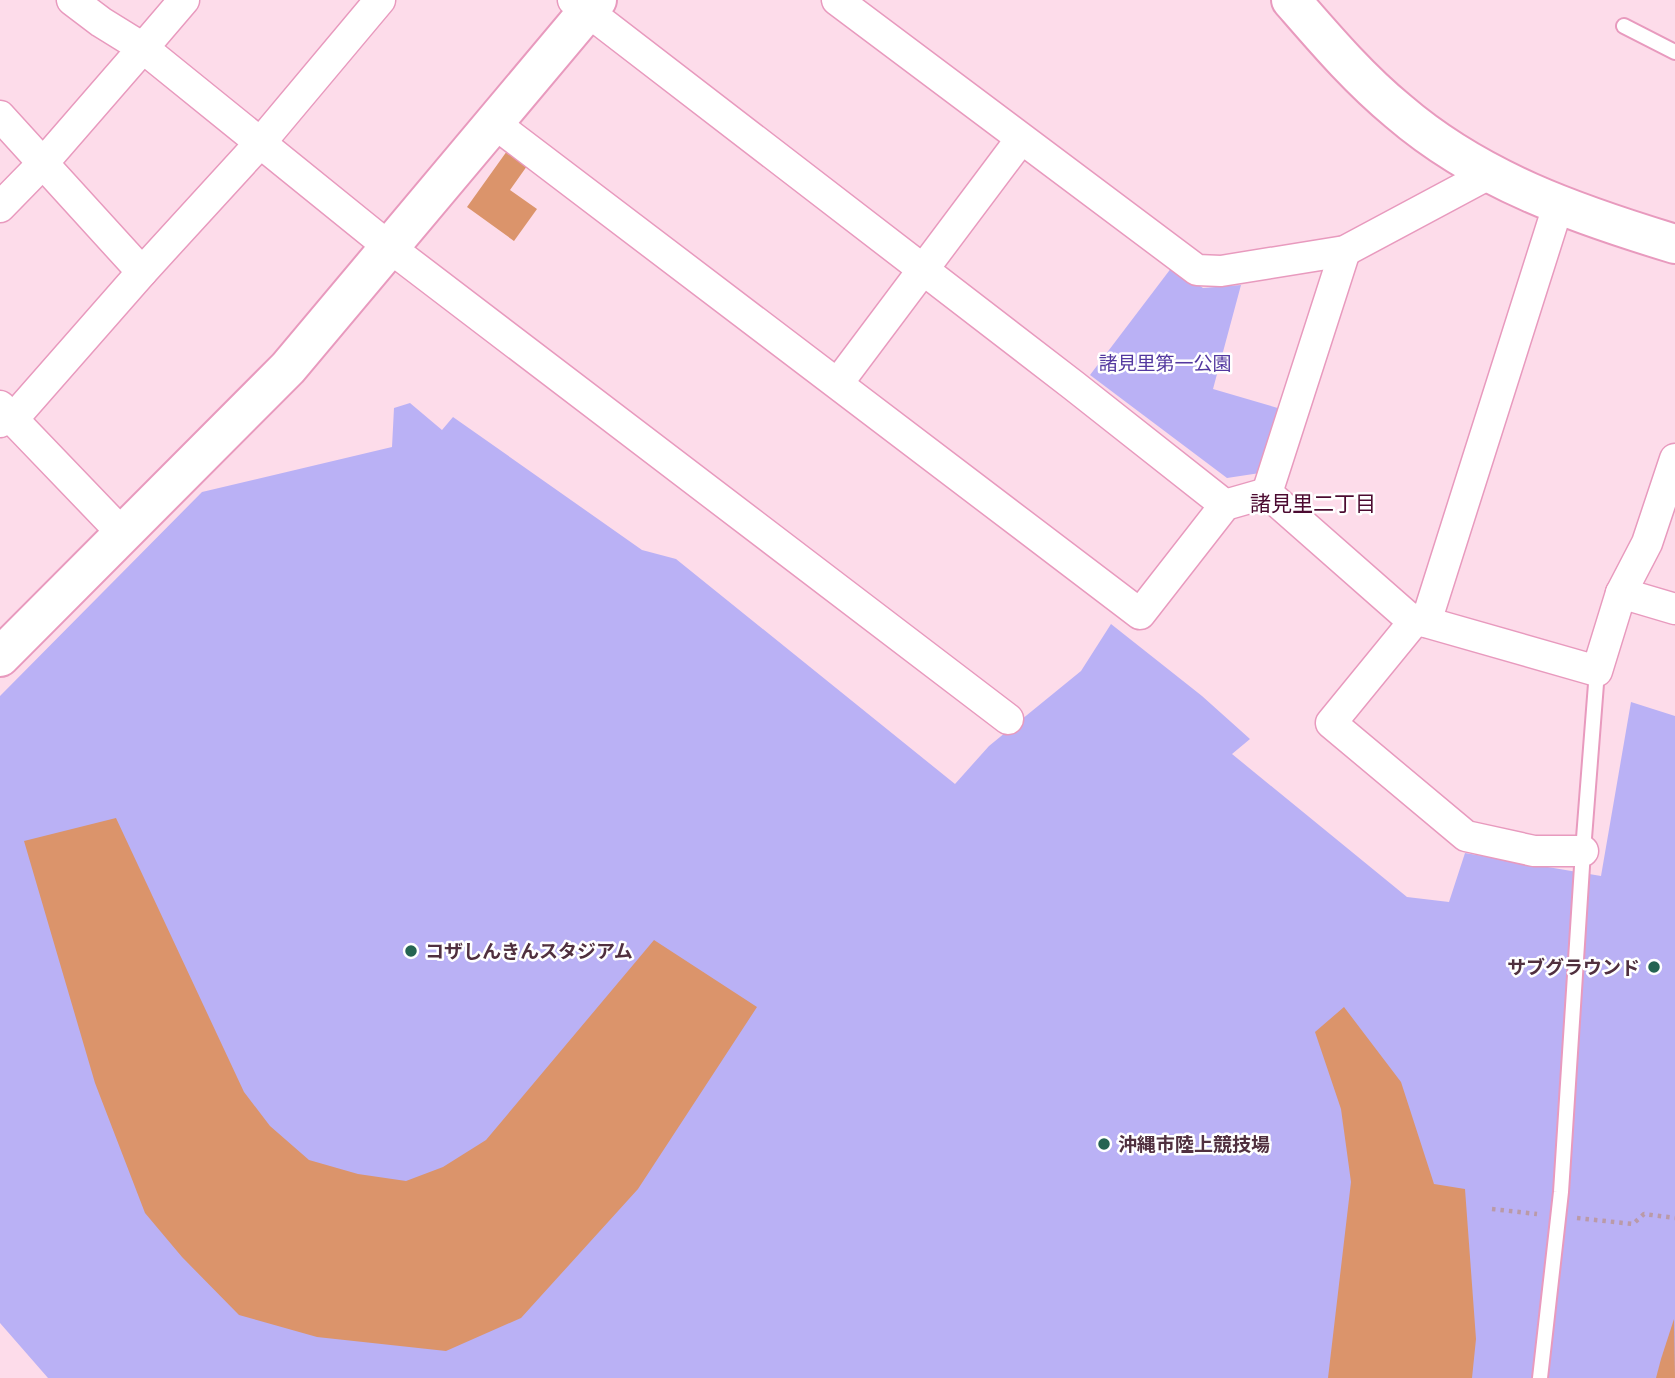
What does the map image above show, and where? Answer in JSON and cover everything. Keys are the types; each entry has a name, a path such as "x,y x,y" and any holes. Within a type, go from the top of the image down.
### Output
{"street":[{"path":"72,0 143,48 389,247 1009,719"},
{"path":"0,207 44,162 184,0"},
{"path":"3,415 20,411 261,142 380,0"},
{"path":"837,0 1197,270 1221,271 1345,251 1489,174"},
{"path":"1291,0 1364,81 1400,113 1489,174 1558,206 1675,244"},
{"path":"0,657 288,368 494,123 585,4 1225,506"},
{"path":"0,116 142,272"},
{"path":"494,123 1139,614 1225,506 1267,493"},
{"path":"838,383 1021,139"},
{"path":"1558,206 1421,621 1331,723 1466,835 1534,851 1583,851"},
{"path":"1267,493 1345,251"},
{"path":"3,415 123,534"},
{"path":"1267,493 1408,617 1597,671 1621,593 1647,543 1675,460"},
{"path":"1621,593 1675,610"}],"lane":[{"path":"1624,26 1675,52"},
{"path":"1540,1378 1559,1216 1597,671"}],"path":[{"path":"1492,1209 1633,1224 1644,1214 1675,1218"}],"green space":[{"name":"諸見里第一公園","path":"1172,267 1203,288 1241,285 1213,389 1281,409 1260,473 1227,478 1090,375"},
{"path":"410,403 442,430 453,417 642,550 676,559 955,784 989,746 1081,671 1111,624 1202,696 1250,739 1232,754 1407,897 1449,902 1465,853 1601,876 1631,702 1675,716 1675,1378 48,1378 0,1323 0,696 202,492 392,447 394,408"}],"building":[{"path":"507,151 527,166 510,190 537,209 514,241 467,207"},
{"path":"116,818 244,1092 270,1126 309,1160 358,1174 406,1181 443,1167 486,1140 654,940 757,1007 638,1189 521,1318 446,1351 317,1337 239,1315 182,1257 145,1213 95,1083 24,841"},
{"path":"1344,1007 1401,1082 1434,1184 1465,1189 1476,1339 1472,1378 1328,1378 1351,1182 1341,1109 1315,1032"},
{"path":"1674,1319 1675,1378 1656,1378 1661,1359"}],"place":[{"name":"コザしんきんスタジアム","path":"411,951"},
{"name":"サブグラウンド","path":"1654,967"},
{"name":"沖縄市陸上競技場","path":"1104,1144"}],"district":[{"name":"諸見里二丁目","path":"1313,503"}]}
